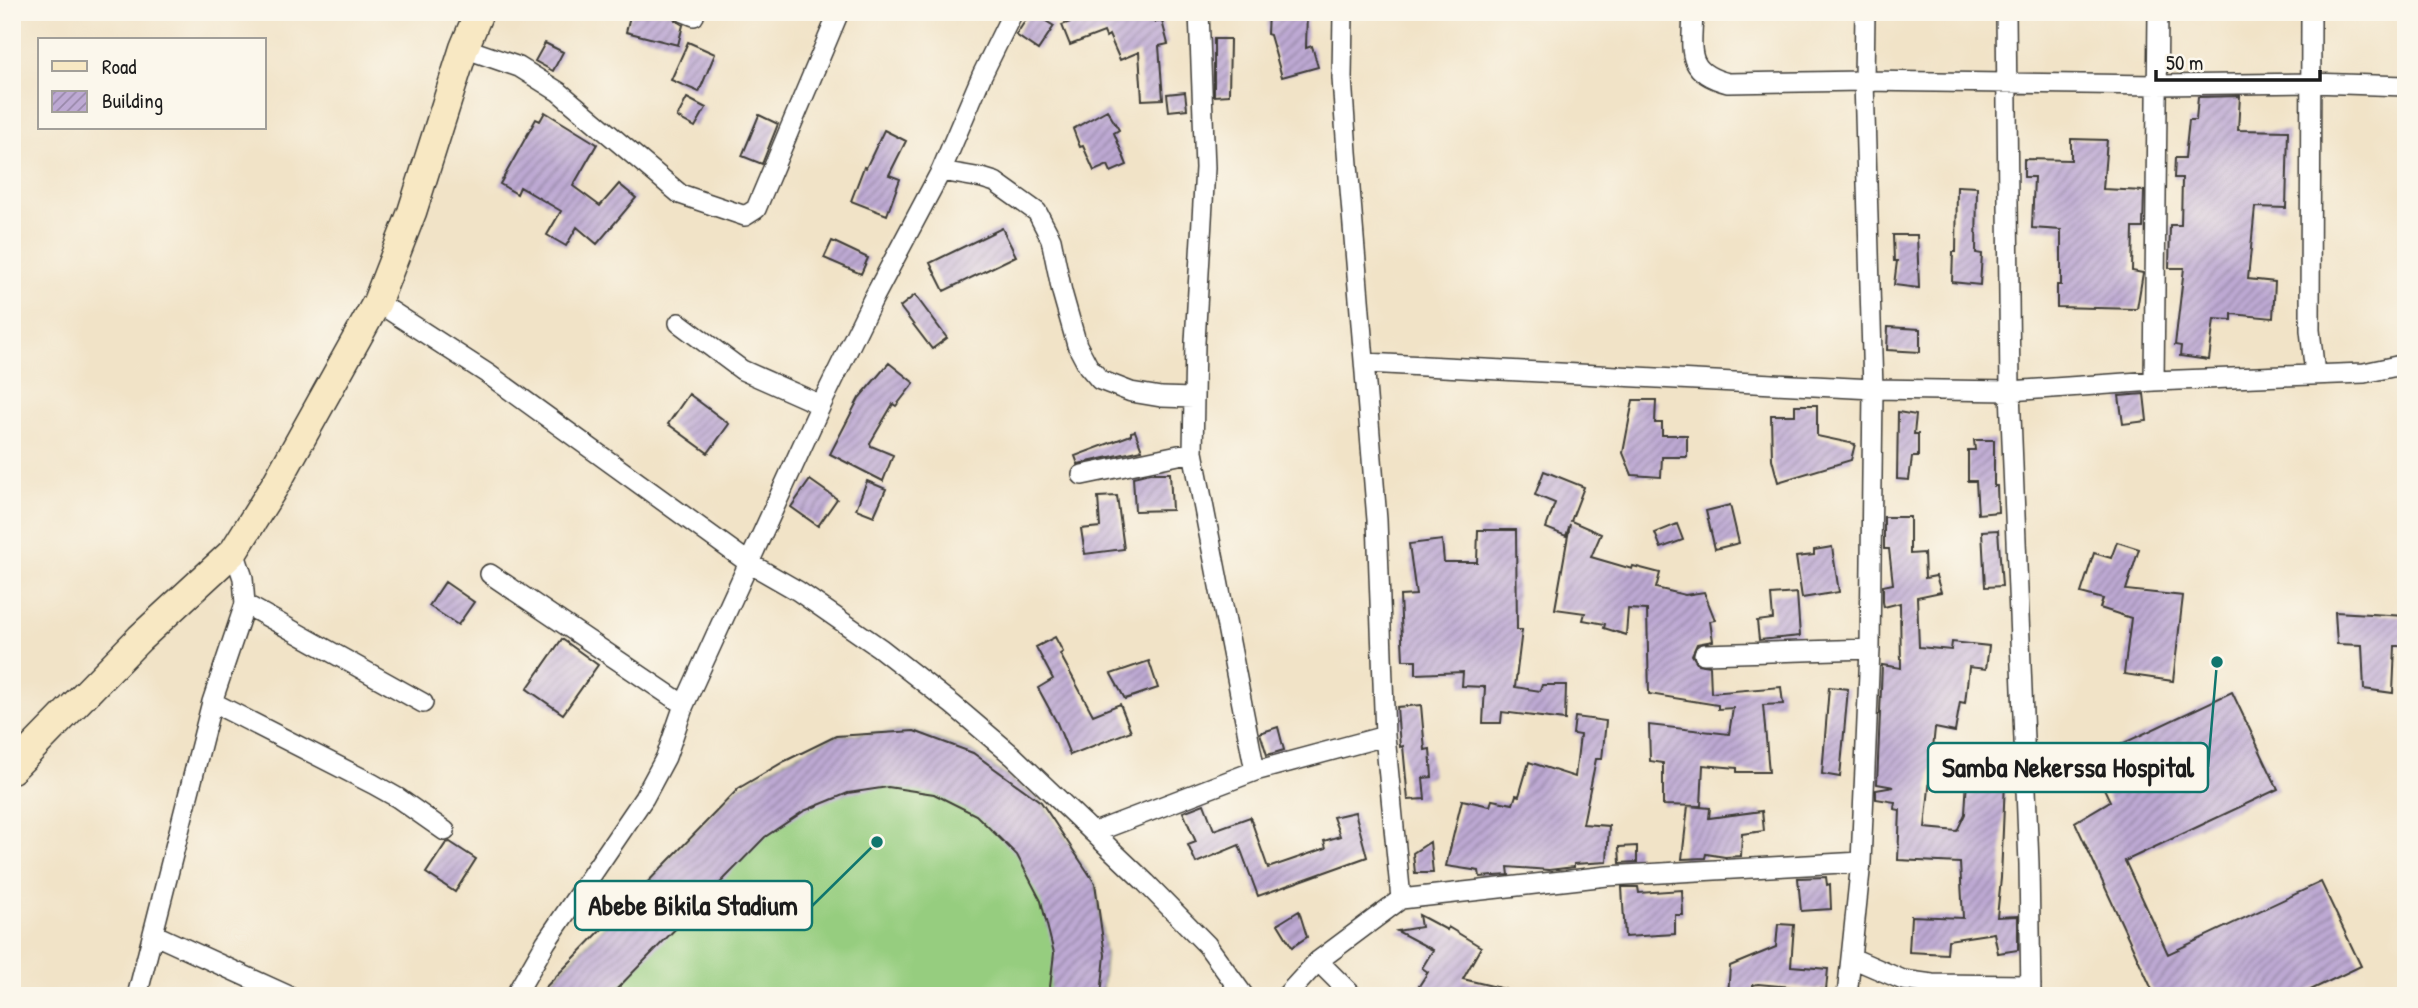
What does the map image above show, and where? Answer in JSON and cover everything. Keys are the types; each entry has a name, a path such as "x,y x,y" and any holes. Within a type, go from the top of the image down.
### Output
{"street":[{"path":"16,757 63,719 140,638 234,551 377,302 412,212 464,48 479,12"},
{"path":"464,48 519,67 559,92 680,194 745,216 756,209 839,12"},
{"path":"515,996 546,942 644,798 666,757 684,705 821,405 941,171 1013,12"},
{"path":"1199,12 1205,168 1193,398 1193,452 1255,771"},
{"path":"1343,12 1342,78 1378,544 1385,736 1401,899"},
{"path":"1693,12 1692,55 1699,71 1710,79 1728,83 1864,80 2006,84 2311,83 2406,86"},
{"path":"1847,996 1861,862 1871,649 1873,389 1864,80 1865,12"},
{"path":"1852,958 1880,971 1913,981 2031,991 2029,864 2010,391 2006,12"},
{"path":"2154,381 2158,12"},
{"path":"2311,12 2311,330 2315,374"},
{"path":"941,171 995,182 1037,212 1051,239 1077,345 1087,366 1100,380 1131,392 1193,398"},
{"path":"377,302 561,425 748,563 829,612 953,705 1095,832 1207,945 1244,996"},
{"path":"678,323 742,370 821,405"},
{"path":"1366,363 1873,389 2010,391 2154,381 2364,373 2406,364"},
{"path":"1082,475 1193,452"},
{"path":"136,996 212,702 245,604 243,578 234,551"},
{"path":"490,573 684,705"},
{"path":"245,604 423,703"},
{"path":"1704,654 1871,649"},
{"path":"212,702 373,784 445,831"},
{"path":"1095,832 1255,771 1385,736"},
{"path":"1286,996 1318,961 1401,899 1607,876 1861,862"},
{"path":"153,934 289,996"},
{"path":"1318,961 1353,996"}],"green space":[{"path":"914,731 973,753 1041,802 1095,883 1105,955 1101,996 537,996 739,788 836,736"}],"building":[{"path":"631,12 672,12 675,20 683,25 678,45 626,32"},
{"path":"1031,12 1054,26 1038,50 1016,35"},
{"path":"1096,12 1149,12 1155,22 1162,21 1168,44 1159,46 1163,99 1142,100 1139,52 1120,60 1109,35 1106,37 1104,32 1070,45 1062,25"},
{"path":"1268,12 1307,12 1306,48 1312,46 1318,67 1282,77 1270,35 1267,34"},
{"path":"1214,39 1230,39 1229,95 1214,96"},
{"path":"688,42 715,54 699,92 671,80"},
{"path":"545,43 563,52 553,71 535,61"},
{"path":"1185,92 1187,109 1169,111 1167,94"},
{"path":"2240,96 2238,130 2288,131 2286,208 2255,207 2248,279 2275,282 2273,318 2232,314 2232,320 2214,319 2209,360 2180,356 2181,346 2175,345 2184,268 2169,268 2170,225 2181,225 2182,178 2174,178 2175,158 2185,158 2189,120 2196,120 2198,97"},
{"path":"687,98 706,108 695,127 677,117"},
{"path":"1107,110 1119,130 1114,133 1127,165 1111,172 1108,165 1094,171 1073,129"},
{"path":"545,112 597,144 573,186 600,206 619,184 636,198 597,244 577,227 566,246 547,235 561,211 520,187 517,194 500,184 536,119 540,121"},
{"path":"759,115 778,124 762,164 742,156"},
{"path":"884,130 906,141 889,175 900,179 887,215 851,201 864,167 866,168"},
{"path":"2071,139 2107,140 2103,189 2144,191 2143,228 2133,228 2132,271 2143,273 2137,309 2057,307 2057,285 2061,285 2061,230 2032,228 2034,177 2024,177 2024,159 2071,160"},
{"path":"1957,186 1977,187 1976,253 1982,254 1980,285 1952,282 1953,252 1956,252"},
{"path":"1002,228 1016,256 944,291 930,263"},
{"path":"1893,235 1917,235 1919,288 1894,285 1897,261 1894,261"},
{"path":"832,241 868,258 861,274 824,258"},
{"path":"915,295 947,338 932,349 900,307"},
{"path":"1888,327 1920,329 1920,352 1887,350"},
{"path":"889,363 914,383 896,406 893,404 870,443 871,446 893,455 883,481 830,454 859,398"},
{"path":"689,394 729,424 708,453 668,424"},
{"path":"2144,394 2147,421 2123,424 2119,396"},
{"path":"1633,400 1656,400 1655,423 1662,423 1662,435 1687,435 1687,457 1662,457 1661,477 1632,475 1623,453"},
{"path":"1795,405 1817,405 1817,436 1855,444 1851,460 1778,482 1772,459 1771,415 1795,415"},
{"path":"1898,412 1916,415 1914,434 1918,434 1918,457 1912,457 1909,480 1897,479"},
{"path":"1135,431 1142,450 1078,464 1075,456 1131,435 1131,432"},
{"path":"1974,440 1994,440 1994,486 1997,486 1998,512 1978,514 1976,481 1968,481 1968,450 1975,450"},
{"path":"1544,471 1584,487 1571,521 1601,534 1591,557 1632,569 1633,566 1660,573 1656,588 1685,595 1704,592 1715,620 1710,621 1713,641 1697,644 1692,655 1698,664 1710,666 1711,693 1781,687 1783,704 1763,705 1769,772 1737,772 1737,768 1703,765 1701,806 1663,805 1663,763 1650,761 1649,725 1729,734 1733,708 1718,709 1718,705 1649,694 1647,610 1628,609 1626,635 1604,628 1605,624 1583,620 1585,613 1555,609 1570,524 1566,536 1546,528 1555,503 1535,495"},
{"path":"1150,473 1170,473 1172,510 1135,511 1133,477"},
{"path":"810,480 837,499 818,526 791,507"},
{"path":"867,481 886,489 874,516 856,509"},
{"path":"1117,496 1124,549 1085,554 1081,529 1100,527 1098,497"},
{"path":"1730,505 1739,543 1715,549 1706,511"},
{"path":"1884,517 1910,517 1910,554 1924,553 1925,578 1936,576 1941,592 1917,597 1919,647 1951,650 1952,642 1989,646 1986,669 1969,667 1965,703 1960,702 1955,732 1935,728 1925,828 1957,831 1965,814 1967,779 2005,781 1997,917 2018,916 2018,950 1998,953 1994,933 1948,940 1947,954 1909,952 1911,916 1963,918 1960,863 1898,860 1900,810 1894,809 1895,802 1876,799 1876,790 1894,787 1877,784 1882,665 1901,668 1900,603 1884,607 1883,602 1883,586 1893,584 1889,549 1884,549"},
{"path":"1677,524 1683,540 1661,548 1655,533"},
{"path":"1478,530 1516,530 1517,630 1522,630 1515,687 1540,691 1542,685 1566,685 1565,720 1502,712 1501,723 1483,723 1485,687 1462,686 1463,672 1416,674 1416,660 1403,660 1400,596 1416,595 1409,544 1442,540 1444,562 1477,562"},
{"path":"1998,530 2002,586 1985,587 1982,531"},
{"path":"2117,542 2139,549 2126,590 2183,596 2173,681 2124,674 2131,618 2100,608 2103,599 2081,593 2094,553 2111,558"},
{"path":"1832,547 1839,592 1802,598 1796,557 1814,555 1814,550"},
{"path":"445,582 474,602 458,625 429,606"},
{"path":"1797,593 1800,636 1759,640 1757,621 1773,619 1771,595"},
{"path":"2335,612 2406,616 2406,646 2395,646 2393,693 2364,689 2362,645 2337,644"},
{"path":"1055,637 1063,652 1060,654 1093,715 1120,704 1131,731 1070,755 1038,688 1053,679 1036,647"},
{"path":"562,639 598,665 563,714 527,689"},
{"path":"1149,661 1158,688 1125,699 1111,674"},
{"path":"1829,687 1848,689 1840,777 1822,774"},
{"path":"2232,692 2278,789 2125,861 2168,954 2321,882 2361,966 2298,996 2155,996 2075,822 2110,801 2090,759"},
{"path":"1421,705 1425,750 1430,749 1432,777 1423,778 1425,799 1408,800 1397,707"},
{"path":"1575,717 1606,721 1602,759 1596,759 1583,824 1609,826 1607,862 1574,864 1574,867 1549,870 1508,867 1509,875 1480,877 1479,871 1446,866 1462,800 1490,806 1492,800 1513,804 1516,795 1519,796 1529,762 1575,777 1580,735 1573,734"},
{"path":"1278,727 1284,750 1267,755 1260,733"},
{"path":"914,731 973,753 1041,802 1095,883 1105,955 1101,996 1049,996 1054,953 1041,901 1017,855 976,815 934,794 888,787 848,793 804,811 765,837 610,996 537,996 739,788 836,736"},
{"path":"1204,804 1214,830 1250,817 1268,868 1326,848 1324,841 1340,836 1333,817 1355,812 1367,857 1258,896 1239,845 1196,863 1188,845 1196,842 1183,812"},
{"path":"1688,806 1710,808 1709,818 1762,811 1764,831 1742,834 1741,856 1706,854 1705,858 1682,859"},
{"path":"450,842 476,859 455,892 426,873 446,843"},
{"path":"1430,842 1433,873 1415,873 1413,853"},
{"path":"1637,846 1637,862 1620,863 1619,847"},
{"path":"1826,877 1827,885 1830,884 1831,909 1801,911 1798,878"},
{"path":"1622,887 1638,887 1639,893 1682,890 1683,915 1675,915 1675,934 1625,937"},
{"path":"1299,911 1307,937 1292,947 1278,924"},
{"path":"1419,915 1447,930 1448,927 1481,947 1463,979 1505,989 1504,996 1436,996 1419,986 1428,972 1422,968 1433,950 1397,931 1421,927"},
{"path":"1778,924 1794,925 1791,966 1828,969 1826,990 1758,984 1753,985 1753,996 1728,996 1730,966 1776,947"}],"place":[{"name":"Samba Nekerssa Hospital","path":"2217,662"},
{"name":"Abebe Bikila Stadium","path":"877,842"}]}
